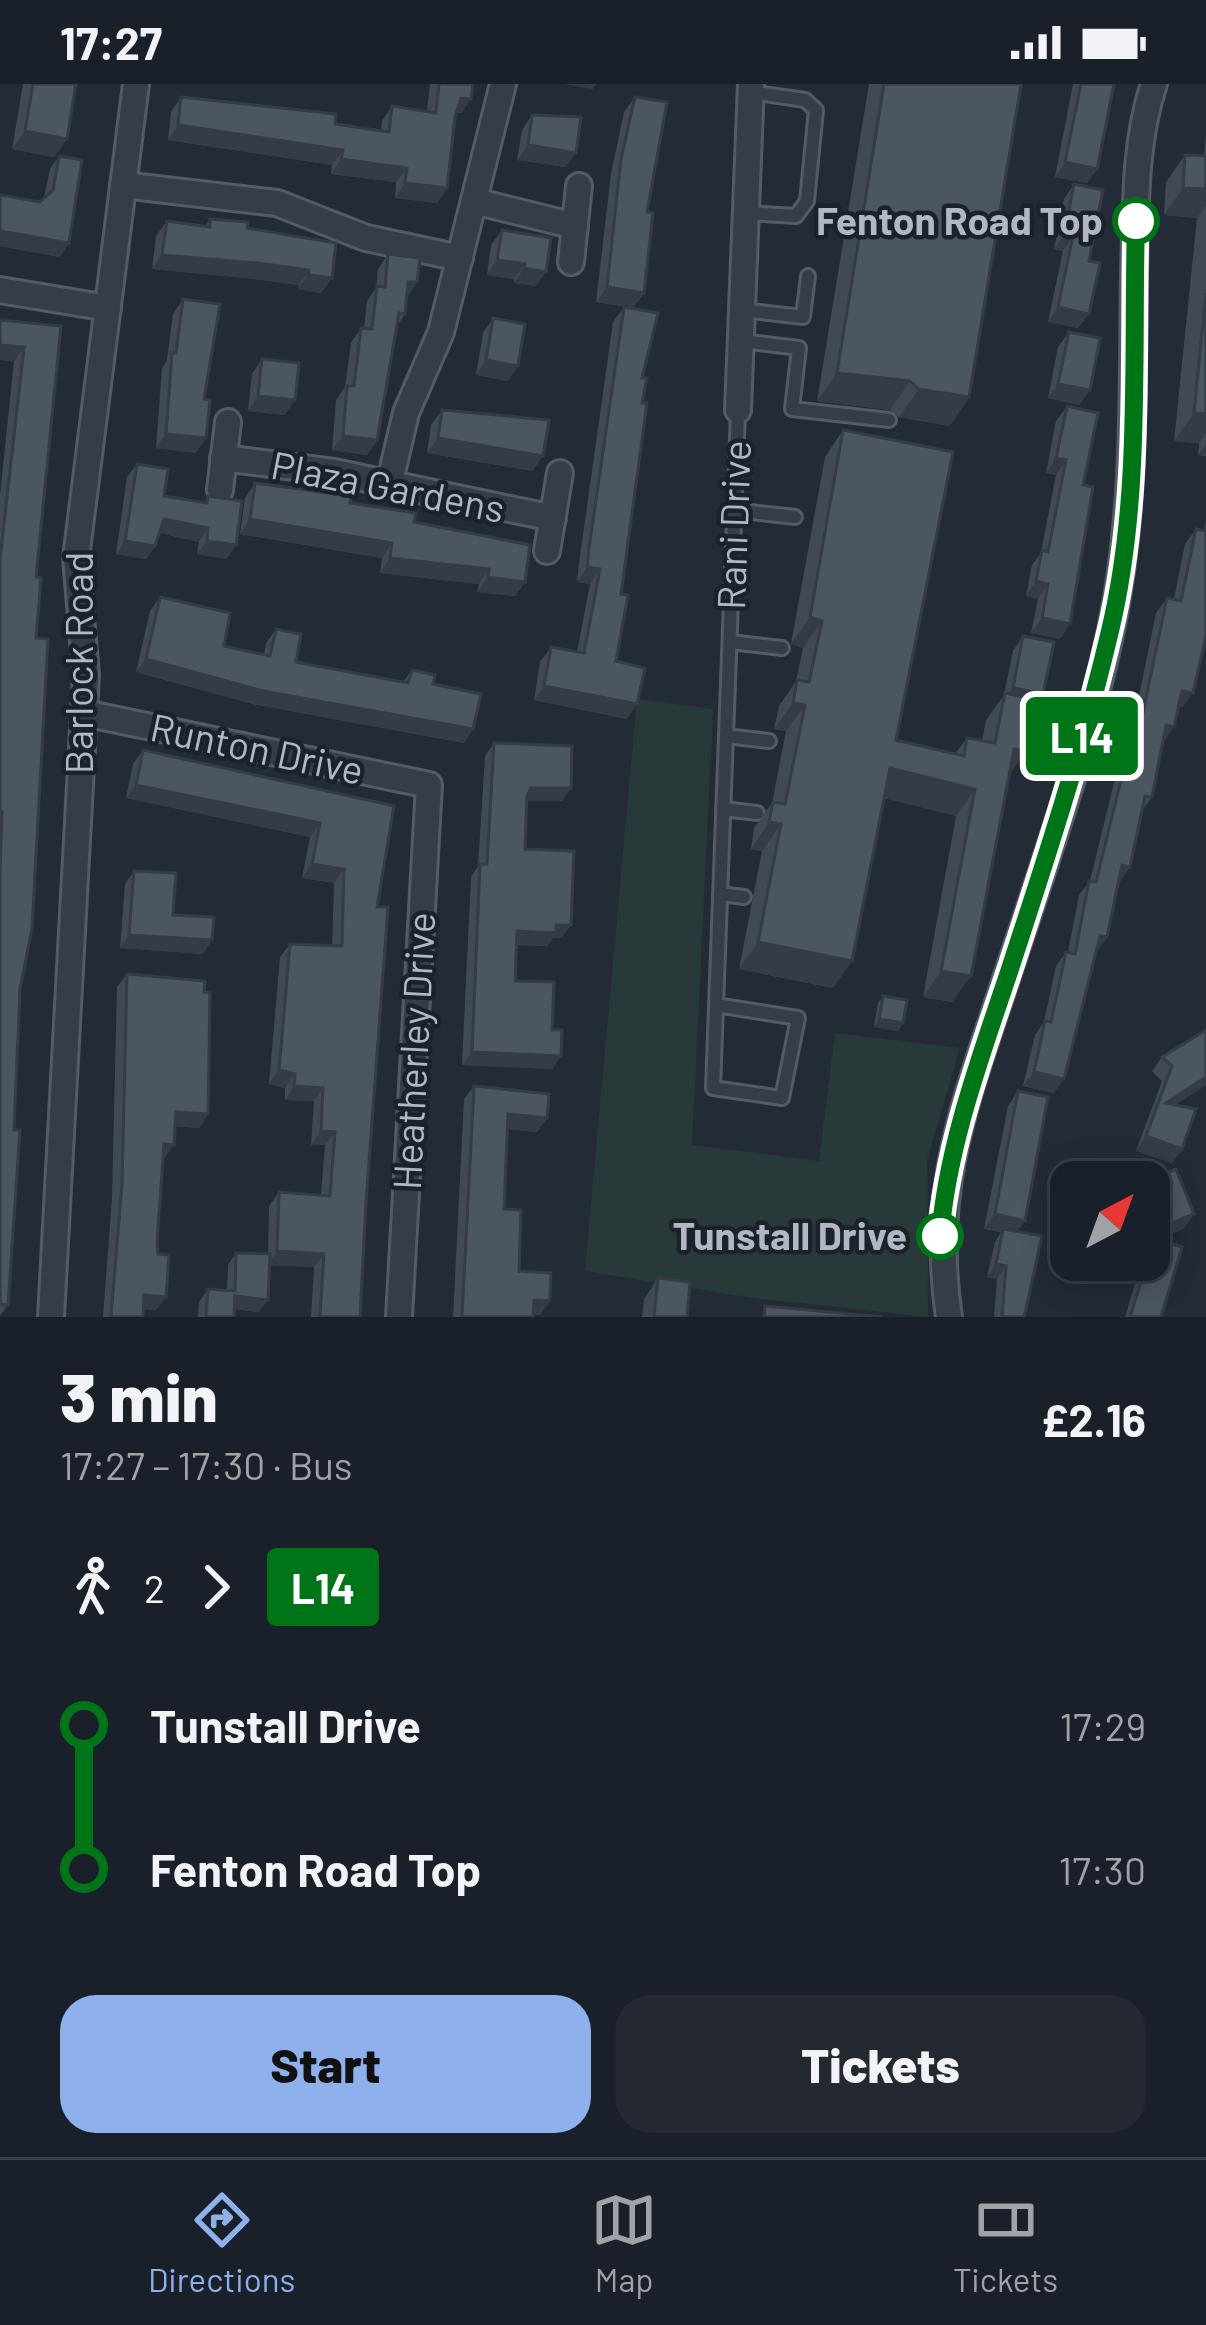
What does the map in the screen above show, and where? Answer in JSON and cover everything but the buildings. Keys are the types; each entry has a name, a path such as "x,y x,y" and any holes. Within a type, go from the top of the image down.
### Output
{"street":[{"name":"Barlock Road","path":"51,1317 85,713 76,558 136,84"},
{"path":"389,485 406,413 441,332 503,84"},
{"path":"949,1317 940,1236 944,1183 960,1120 1059,818 1111,628 1132,500 1136,183 1154,84"},
{"name":"Rani Drive","path":"738,410 750,88"},
{"path":"123,185 277,203 366,238 460,258"},
{"path":"572,262 579,186"},
{"path":"474,201 575,226"},
{"path":"0,290 108,308"},
{"name":"Plaza Gardens","path":"220,490 228,422"},
{"name":"Plaza Gardens","path":"224,458 334,472 553,518"},
{"name":"Plaza Gardens","path":"547,550 560,473"},
{"name":"Runton Drive","path":"85,713 429,785"},
{"name":"Heatherley Drive","path":"399,1317 429,785"}],"lane":[{"path":"745,213 796,216 807,201 816,110 805,100 750,88"},
{"path":"742,310 803,317 808,276"},
{"path":"740,341 799,348 792,409 889,420"},
{"name":"Rani Drive","path":"716,1005 798,1018 782,1098 713,1088 723,808 730,642 738,410"},
{"path":"734,509 795,517"},
{"path":"730,642 782,648"},
{"path":"726,736 769,741"},
{"path":"723,808 757,812"},
{"path":"720,894 744,897"}],"shaded area":[{"path":"637,699 713,709 692,1145 819,1161 835,1033 960,1048 927,1160 928,1317 753,1298 585,1271"}],"bus line":[{"name":"L14","path":"940,1236 944,1183 960,1120 1059,818 1111,628 1132,500 1136,221"}],"place":[{"name":"Fenton Road Top","path":"1136,221"},
{"name":"Tunstall Drive","path":"940,1236"}]}
